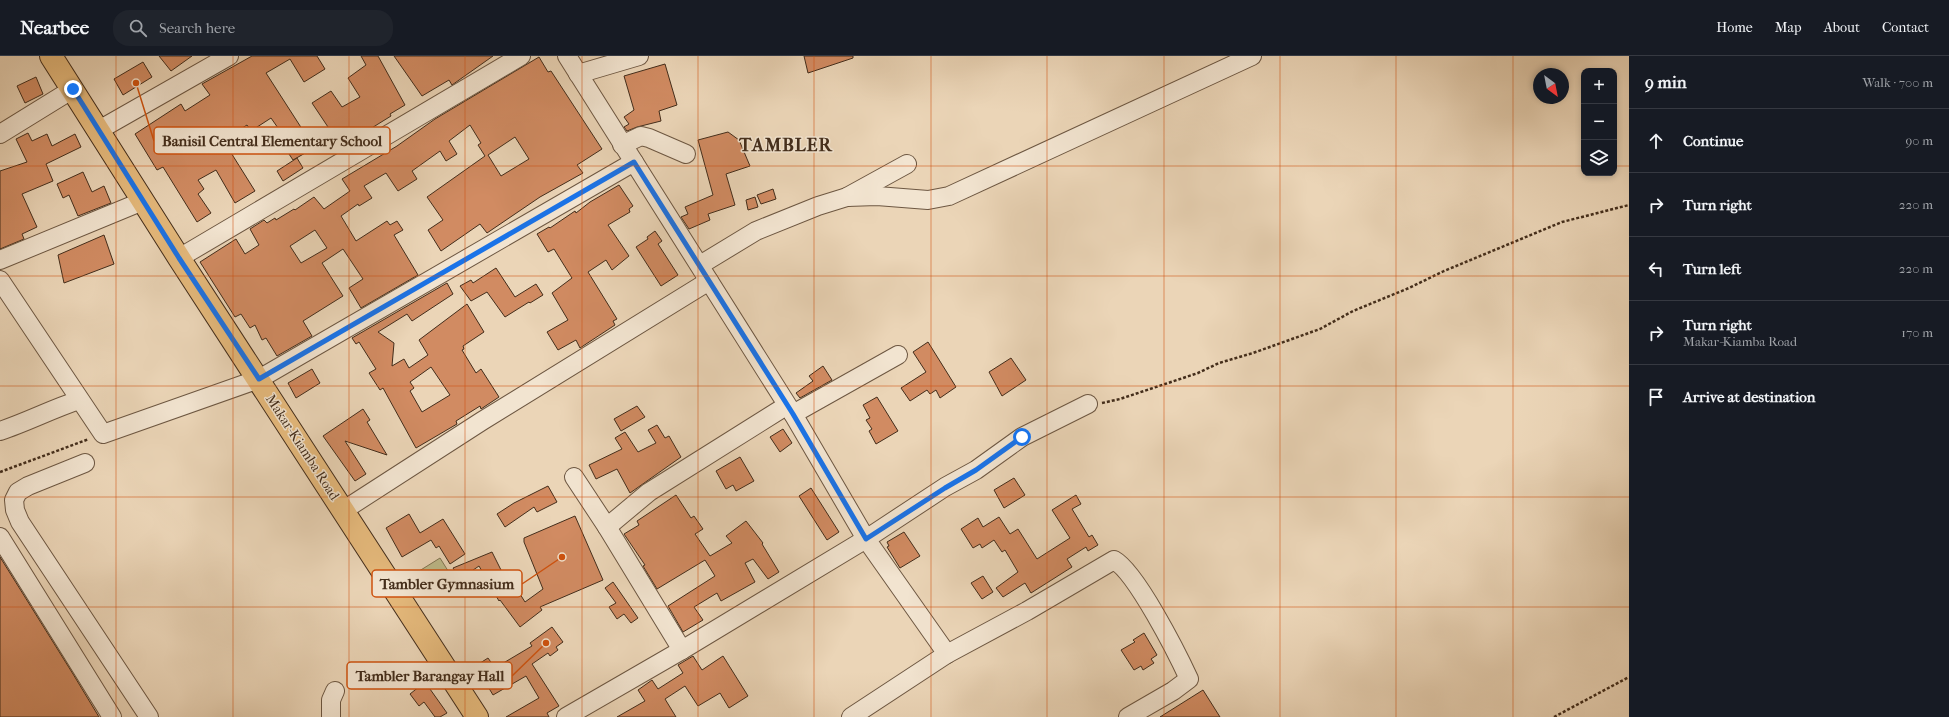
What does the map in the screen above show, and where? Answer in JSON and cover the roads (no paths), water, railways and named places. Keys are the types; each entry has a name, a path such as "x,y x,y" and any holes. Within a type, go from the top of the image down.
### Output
{"main road":[{"name":"Makar-Kiamba Road","path":"51,56 179,258 478,717"}],"street":[{"path":"99,130 229,56"},
{"path":"179,258 521,56"},
{"path":"567,56 790,410 866,539 948,654"},
{"path":"578,74 639,56"},
{"path":"847,197 877,196 928,200 949,196 1252,56"},
{"path":"0,134 73,89"},
{"path":"622,145 641,136 686,154"},
{"path":"0,280 103,434 259,379 634,162"},
{"path":"700,265 734,244 772,224 847,197 907,164"},
{"path":"0,260 143,201"},
{"path":"344,510 482,421 709,281"},
{"path":"607,527 649,492 790,410 898,355"},
{"path":"0,431 18,425 47,411 79,400"},
{"path":"566,717 682,650 866,539 945,488 976,470 1022,437 1088,404"},
{"path":"85,463 28,486 18,492 14,500 15,510 20,522 149,717"},
{"path":"574,477 607,527 682,650"},
{"path":"0,537 112,717"},
{"path":"851,717 948,654 1028,611 1114,560 1125,571 1141,592 1169,640 1189,679 1173,691 1128,717"},
{"path":"331,717 331,700 335,691"}],"place":[{"name":"Banisil Central Elementary School","path":"136,83"},
{"name":"Tambler Gymnasium","path":"562,557"},
{"name":"Tambler Barangay Hall","path":"546,643"}],"district":[{"name":"TAMBLER","path":"786,145"}]}
